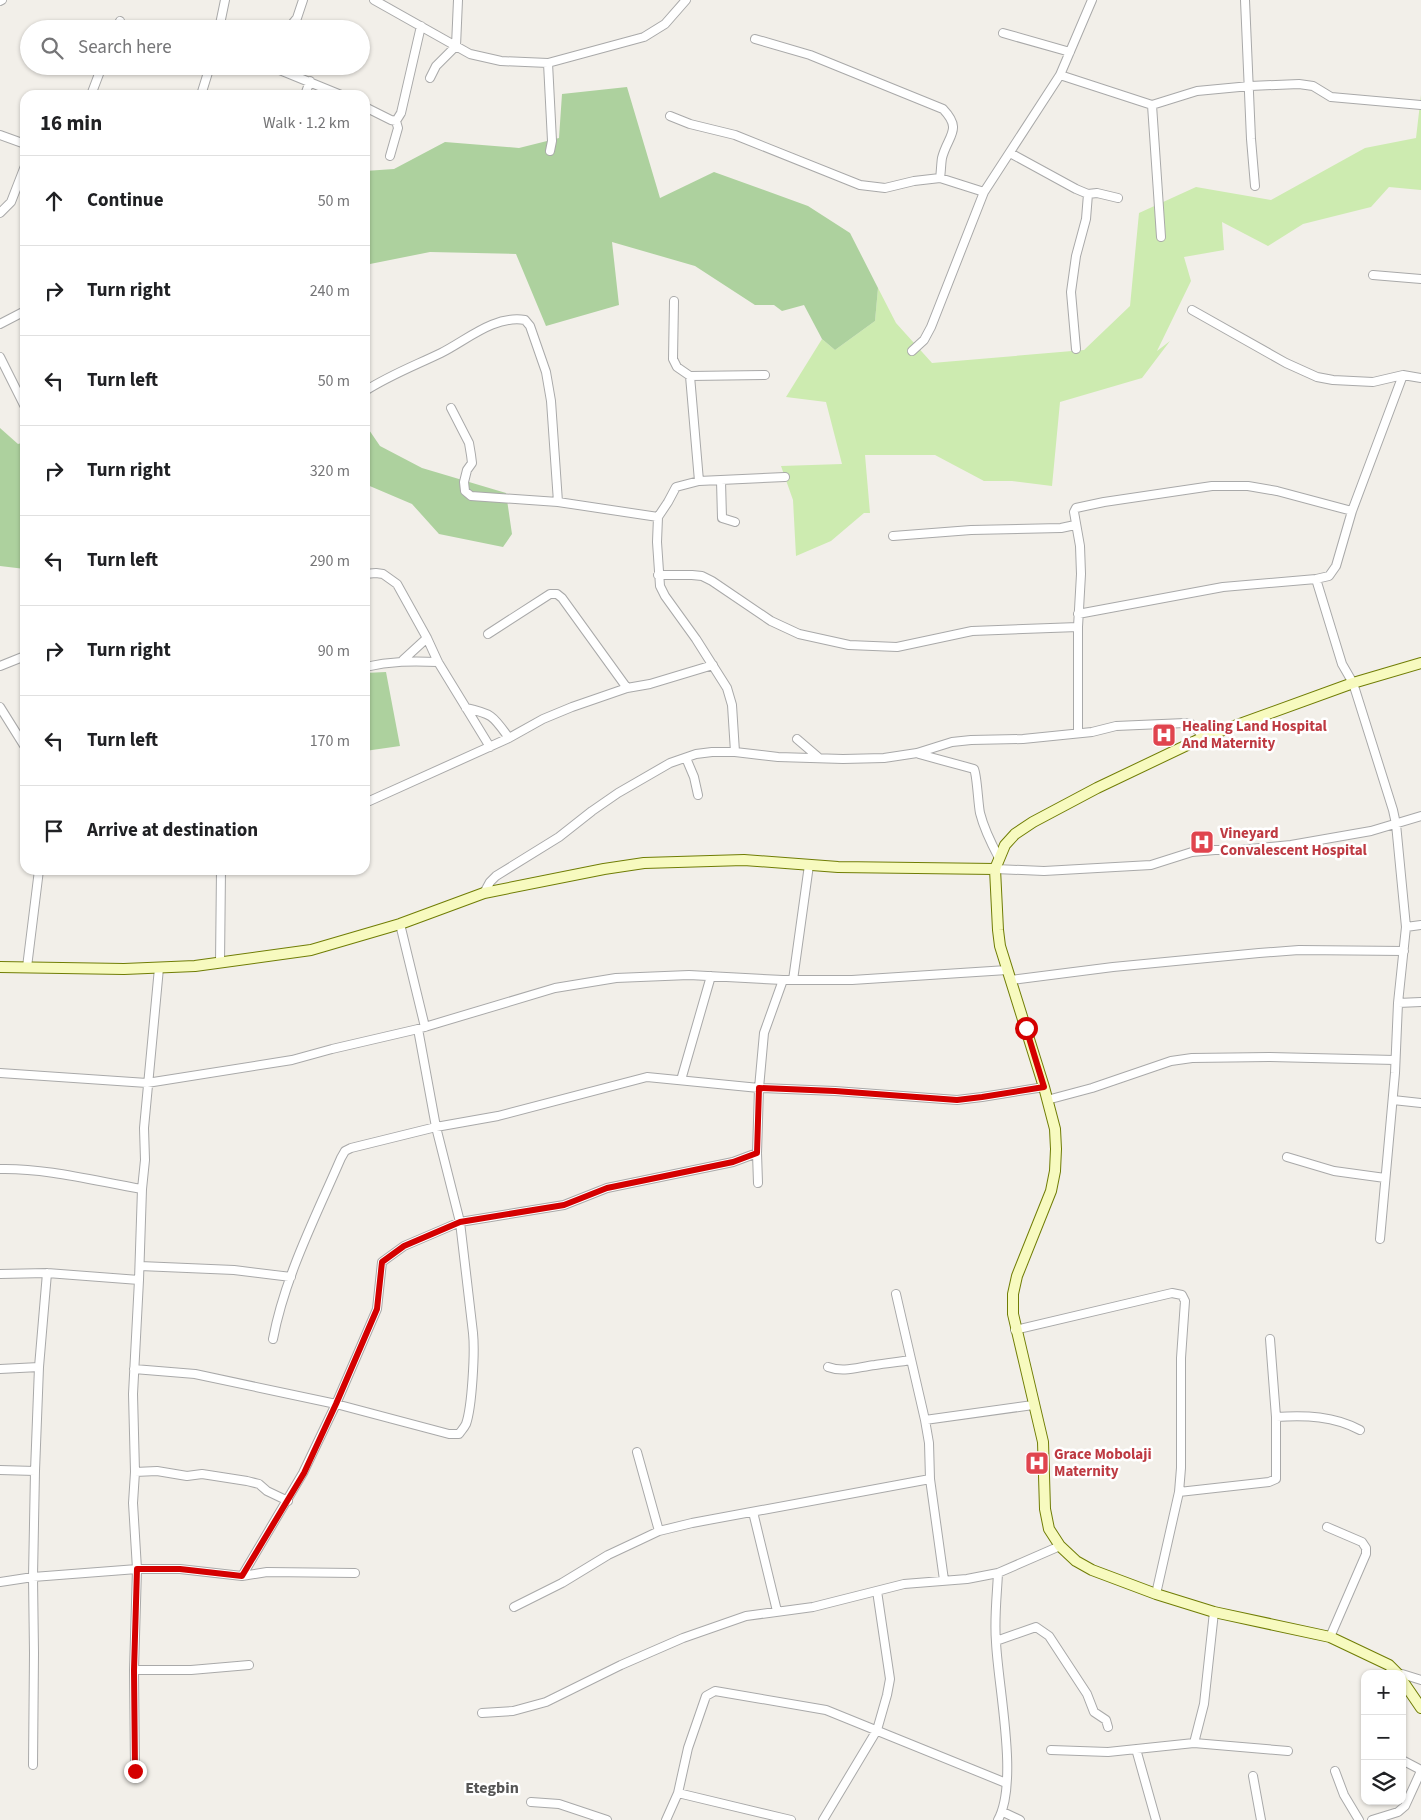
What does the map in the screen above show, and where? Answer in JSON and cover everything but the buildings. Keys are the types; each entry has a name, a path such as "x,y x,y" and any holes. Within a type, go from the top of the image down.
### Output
{"street":[{"path":"221,20 225,0"},
{"path":"295,20 303,0"},
{"path":"374,0 470,54 501,61 548,63 644,37 665,24 686,0"},
{"path":"430,78 436,66 456,46 458,0"},
{"path":"912,351 924,340 932,327 984,192 1060,75 1092,0"},
{"path":"1245,0 1255,186"},
{"path":"390,156 398,128 396,121 401,113 420,26"},
{"path":"1003,33 1070,52"},
{"path":"755,39 810,55 943,109 952,119 954,130 942,159 940,178"},
{"path":"548,63 552,141 550,151"},
{"path":"93,90 99,75"},
{"path":"203,90 207,75"},
{"path":"296,75 330,90"},
{"path":"1060,75 1152,105 1197,90 1299,84 1314,86 1331,97 1421,104"},
{"path":"307,90 310,81"},
{"path":"1152,105 1161,237"},
{"path":"370,110 396,121"},
{"path":"670,116 690,124 735,135 860,186 885,188 914,181 940,178 984,192"},
{"path":"0,135 20,142"},
{"path":"1010,153 1088,194 1097,192 1118,198"},
{"path":"0,213 11,202 20,179"},
{"path":"1076,349 1071,292 1076,256 1086,219 1088,194"},
{"path":"1373,275 1421,278"},
{"path":"674,301 672,359 676,367 690,376 765,375"},
{"path":"1192,310 1286,363 1317,377 1333,380 1373,382 1403,376 1421,378"},
{"path":"0,324 20,314"},
{"path":"370,388 388,377 442,352 476,332 514,318 525,320 530,326 546,372 558,502"},
{"path":"0,357 20,397"},
{"path":"690,376 700,482"},
{"path":"1078,614 1223,587 1316,579 1329,576 1336,566 1352,511 1403,376"},
{"path":"451,408 469,443 472,462 467,470 464,482 465,491 471,496 558,502 658,517"},
{"path":"735,752 732,705 727,688 660,586 658,575 658,517 676,487 700,482 785,477"},
{"path":"721,481 722,518 735,522"},
{"path":"1078,733 1078,614 1081,574 1080,546 1074,512 1076,508 1212,486 1248,486 1277,491 1352,511"},
{"path":"893,536 971,530 1061,528 1075,525"},
{"path":"370,574 383,574 397,584 438,662 490,746"},
{"path":"658,575 702,576 771,621 799,634 849,645 898,647 972,631 1078,627"},
{"path":"1316,579 1342,664 1353,683 1396,824 1406,927 1398,1003 1393,1100 1380,1239"},
{"path":"488,634 550,594 557,594 562,598 627,688"},
{"path":"403,660 427,638"},
{"path":"0,666 20,658"},
{"path":"370,666 403,660 438,662"},
{"path":"1394,1670 1389,1665 1330,1637 1214,1612 1156,1594 1092,1570 1076,1561 1060,1546 1049,1528 1045,1509 1043,1442 1015,1330 1013,1294 1017,1276 1052,1191 1056,1148 1048,1100 1000,946 995,869 1005,846 1015,834 1033,822 1097,788 1204,737 1353,683 1421,663"},
{"path":"370,801 509,738 558,713 627,688 650,684 713,665"},
{"path":"0,707 20,739"},
{"path":"466,708 486,712 494,718 509,738"},
{"path":"484,893 496,876 559,836 592,811 670,764 704,753 735,752 778,757 843,759 884,758 917,753 952,742 1023,739 1092,732 1116,726 1185,723 1191,724 1204,737"},
{"path":"797,739 818,757"},
{"path":"917,753 974,769 980,812 987,834 999,858"},
{"path":"686,758 694,777 698,795"},
{"path":"0,968 159,968 195,966 311,950 400,924 484,893 604,868 644,862 744,860 808,866 1044,871 1151,865 1192,852 1291,845 1371,831 1421,816"},
{"path":"793,980 808,866"},
{"path":"27,967 38,875"},
{"path":"220,963 221,875"},
{"path":"134,1369 195,1374 336,1404 449,1434 459,1434 466,1425 474,1344 460,1222 436,1127 421,1028 400,924"},
{"path":"1406,927 1421,925"},
{"path":"1011,980 1113,967 1298,950 1404,951"},
{"path":"135,1771 134,1670 137,1569 133,1503 135,1472 134,1369 145,1160 144,1128 159,968"},
{"path":"0,1073 147,1083 292,1060 468,1016 556,988 582,982 616,978 689,975 783,980 852,980 1007,970"},
{"path":"680,1080 711,976"},
{"path":"758,1183 759,1088 764,1033 783,980"},
{"path":"1398,1003 1421,1002"},
{"path":"1048,1100 1092,1088 1171,1061 1192,1058 1269,1057 1395,1060"},
{"path":"273,1339 277,1319 291,1277 345,1152 351,1148 436,1127 498,1116 647,1077 759,1088 835,1091 957,1100 1044,1087"},
{"path":"1393,1100 1421,1103"},
{"path":"242,1576 304,1473 336,1404 377,1309 382,1262 404,1246 460,1222 564,1205 607,1188 733,1162 757,1153"},
{"path":"1286,1158 1334,1170 1385,1178"},
{"path":"0,1169 47,1172 142,1189"},
{"path":"140,1266 234,1270 291,1277"},
{"path":"0,1274 47,1273 139,1280"},
{"path":"33,1765 35,1471 39,1367 47,1273"},
{"path":"1015,1330 1172,1293 1182,1295 1184,1301 1181,1358 1181,1468 1179,1492 1156,1594"},
{"path":"896,1294 925,1420 930,1479 944,1580"},
{"path":"1179,1492 1269,1482 1276,1479 1276,1417 1270,1339"},
{"path":"828,1367 835,1370 853,1370 910,1360"},
{"path":"0,1369 39,1367"},
{"path":"925,1420 1033,1405"},
{"path":"1276,1417 1314,1416 1348,1423 1360,1430"},
{"path":"637,1452 659,1531"},
{"path":"0,1470 35,1471"},
{"path":"135,1472 157,1471 187,1476 202,1474 247,1481 259,1484 267,1491 288,1501"},
{"path":"514,1607 562,1583 608,1555 659,1531 692,1523 930,1479"},
{"path":"753,1512 778,1611"},
{"path":"1327,1528 1362,1542 1366,1548 1366,1554 1330,1637"},
{"path":"482,1713 513,1711 546,1702 621,1665 684,1638 746,1616 813,1607 904,1584 967,1579 998,1573 1060,1546"},
{"path":"0,1582 33,1577 137,1569 180,1569 242,1576 267,1572 355,1573"},
{"path":"998,1573 996,1641 1007,1752 1003,1812 998,1820"},
{"path":"825,1819 877,1730 890,1679 877,1591"},
{"path":"1194,1743 1204,1704 1214,1612"},
{"path":"996,1641 1036,1627 1043,1631 1049,1636 1087,1694 1094,1712 1106,1720 1108,1727"},
{"path":"134,1670 191,1670 249,1665"},
{"path":"1406,1676 1421,1680"},
{"path":"1406,1684 1421,1708"},
{"path":"666,1820 678,1793 688,1748 706,1696 715,1691 826,1710 1006,1783"},
{"path":"1051,1750 1108,1752 1194,1743 1288,1752"},
{"path":"1136,1749 1156,1820"},
{"path":"1372,1820 1398,1812 1406,1806 1421,1770 1406,1762"},
{"path":"1335,1771 1344,1795 1360,1820"},
{"path":"1253,1776 1261,1820"},
{"path":"678,1793 791,1820"},
{"path":"531,1802 559,1804 578,1809 596,1819 607,1820"},
{"path":"1003,1812 1020,1820"}],"green space":[{"path":"627,87 660,198 714,172 808,206 850,233 878,288 875,321 835,350 822,339 804,305 782,311 774,305 755,305 695,266 612,242 619,305 546,326 516,254 430,252 370,264 370,171 394,169 445,142 519,148 559,138 562,94"},
{"path":"1421,95 1421,190 1389,187 1371,207 1303,224 1268,246 1222,222 1224,250 1184,257 1191,281 1157,351 1170,341 1142,378 1060,402 1052,486 1012,481 984,481 935,455 865,455 870,513 864,513 831,541 796,556 793,500 781,466 842,464 826,402 786,397 822,339 835,350 875,321 878,288 896,323 932,363 1084,350 1130,306 1139,213 1196,187 1271,200 1365,148 1416,138"},
{"path":"0,428 18,444 20,443 20,568 0,566"},
{"path":"370,431 380,446 422,468 506,493 512,534 503,547 439,534 412,504 370,486"},
{"path":"386,672 400,746 370,750 370,673"}],"place":[{"name":"Healing Land Hospital And Maternity","path":"1164,735"},
{"name":"Vineyard Convalescent Hospital","path":"1202,842"},
{"name":"Grace Mobolaji Maternity","path":"1037,1463"}],"district":[{"name":"Etegbin","path":"492,1788"}],"route":[{"path":"135,1771 134,1670 137,1569 180,1569 242,1576 304,1473 336,1404 377,1309 382,1262 386,1257 404,1246 460,1222 564,1205 607,1188 733,1162 757,1153 759,1088 835,1091 957,1100 1044,1087 1026,1028"}]}
